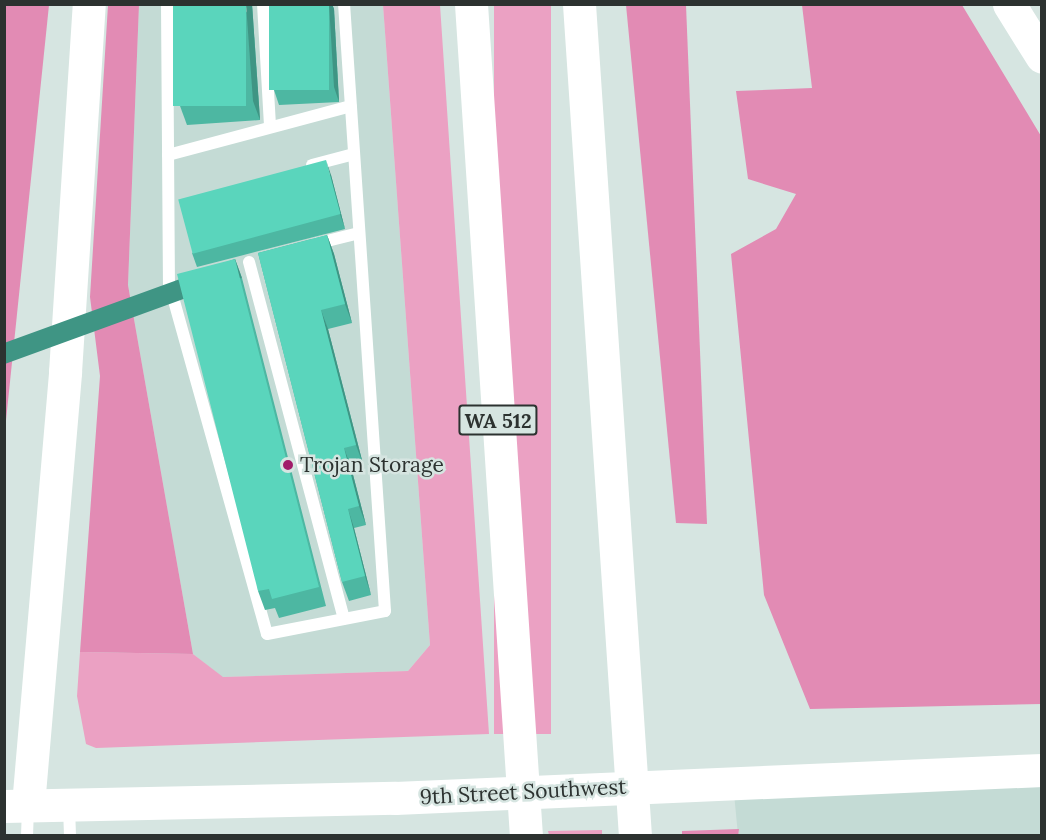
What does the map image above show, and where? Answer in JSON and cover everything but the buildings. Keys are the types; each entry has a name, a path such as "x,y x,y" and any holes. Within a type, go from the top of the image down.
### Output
{"main road":[{"path":"20,815 65,372 89,4"},
{"name":"WA 512","path":"471,4 526,836"},
{"path":"579,4 635,836"},
{"path":"1009,4 1041,57"},
{"name":"9th Street Southwest","path":"20,815 69,820 395,798 1041,770"}],"lane":[{"path":"167,4 168,154 173,202 175,282 267,634 385,611 344,4"},
{"path":"263,4 270,127"},
{"path":"168,154 351,106"},
{"path":"299,169 354,154"},
{"path":"304,247 359,232"},
{"path":"249,262 344,619"}],"shaded area":[{"path":"4,5 49,5 5,430"},
{"path":"108,5 139,5 128,285 193,654 80,652 100,376 90,297"},
{"name":"Trojan Storage","path":"139,5 383,5 430,645 408,671 222,677 193,654 128,285"},
{"path":"383,5 440,5 489,734 96,748 86,744 77,696 80,652 193,654 223,677 408,671 430,645"},
{"path":"494,5 551,5 551,734 494,734"},
{"path":"626,5 686,5 707,524 676,523"},
{"path":"802,5 962,5 1041,136 1041,704 810,709 764,595 731,254 776,229 796,194 748,179 736,91 812,88"},
{"path":"1041,770 1041,835 738,835 733,783"},
{"path":"739,829 738,836 682,835 682,831"},
{"path":"602,830 602,835 549,835 548,831"}],"place":[{"name":"Trojan Storage","path":"288,465"}]}
